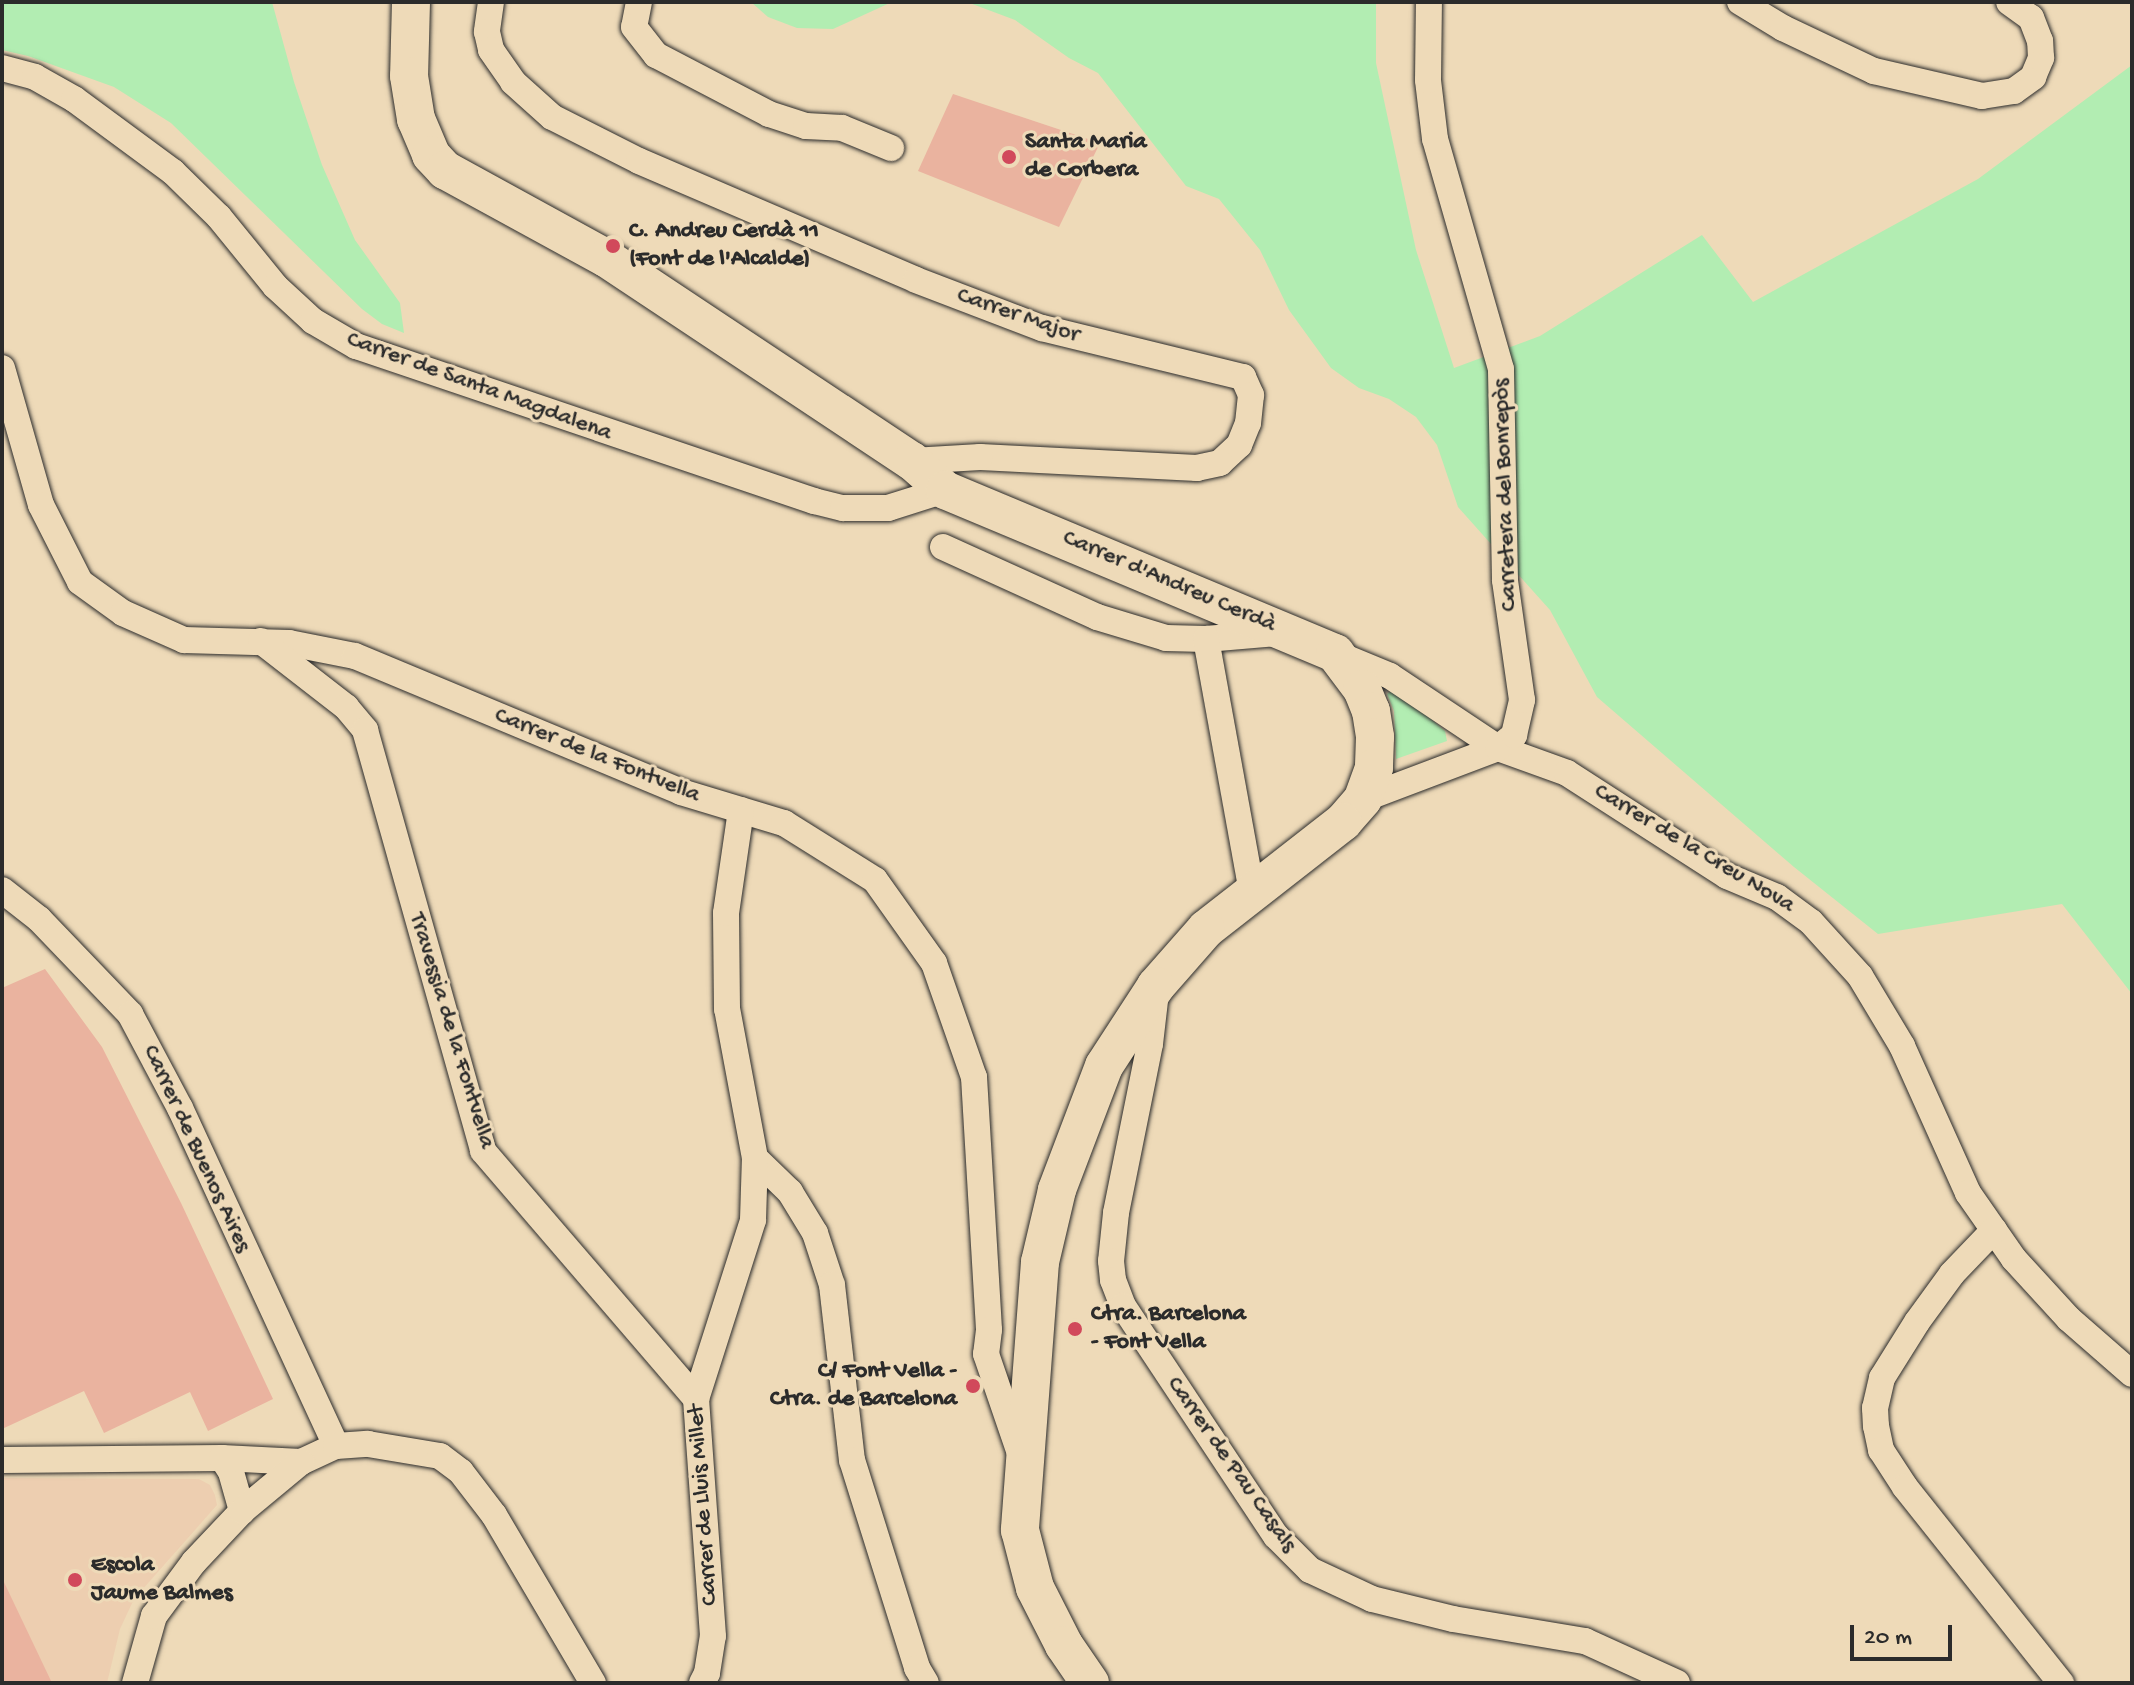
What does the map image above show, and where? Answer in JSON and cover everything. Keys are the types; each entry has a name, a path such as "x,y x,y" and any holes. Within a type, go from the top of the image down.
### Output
{"street":[{"name":"Carrer d'Andreu Cerdà","path":"411,2 409,76 416,119 431,155 445,170 606,258 912,461 945,490 1335,653 1362,689 1371,711 1375,737 1374,768 1363,799 1343,822 1206,929 1156,986 1104,1066 1057,1190 1040,1262 1020,1530 1026,1560 1052,1623 1090,1683"},
{"path":"639,2 634,27 656,55 769,114 806,126 842,128 891,148"},
{"path":"1740,2 1783,28 1874,71 1982,96 2014,91 2033,77 2041,58 2040,41 2031,18 2009,2"},
{"name":"Carrer Major","path":"496,4 487,32 491,50 513,82 564,123 639,161 916,280 1042,328 1243,377 1251,395 1248,423 1239,445 1220,463 1197,468 980,457 912,461"},
{"name":"Carretera del Bonrepòs","path":"1427,5 1428,80 1435,139 1501,369 1505,580 1522,700 1514,735 1498,748"},
{"name":"Carrer de Santa Magdalena","path":"2,68 35,77 74,99 173,172 219,217 285,296 313,321 356,346 814,501 843,508 888,508 945,490"},
{"name":"Carrer de la Fontvella","path":"2,368 41,505 80,582 123,613 184,640 289,643 355,656 681,792 784,823 875,880 934,963 974,1077 989,1330 986,1354 1023,1460"},
{"path":"943,547 1097,617 1166,638 1206,639 1289,632"},
{"path":"1206,639 1252,893"},
{"name":"Travessia de la Fontvella","path":"261,641 346,707 365,730 483,1151 696,1399"},
{"name":"Carrer de la Creu Nova","path":"1335,653 1390,676 1498,748 1567,773 1727,876 1777,897 1811,922 1860,976 1902,1046 1968,1193 1994,1230 2043,1292 2132,1374"},
{"path":"1363,799 1498,748"},
{"name":"Carrer de Lluis Millet","path":"702,1683 707,1673 713,1636 696,1399 753,1220 755,1158 727,1009 726,913 741,810"},
{"name":"Carrer de Buenos Aires","path":"2,890 39,919 130,1014 180,1108 336,1446"},
{"name":"Carrer de Pau Casals","path":"1156,986 1150,1044 1116,1213 1111,1261 1113,1280 1123,1306 1276,1536 1310,1570 1372,1599 1453,1619 1585,1641 1677,1683"},
{"path":"755,1158 790,1192 815,1233 832,1285 852,1460 917,1668 926,1683"},
{"path":"1994,1230 1952,1274 1882,1378 1875,1408 1876,1426 1881,1450 1905,1487 2061,1683"},
{"path":"989,1330 1011,1348 1032,1354"},
{"path":"135,1683 154,1616 194,1562 242,1511 301,1462 336,1446 368,1444 440,1456 461,1472 494,1515 593,1683"},
{"path":"2,1460 222,1458 301,1462"},
{"path":"222,1458 231,1472 242,1511"}],"shaded area":[{"name":"Escola Jaume Balmes","path":"2,1478 199,1479 210,1485 217,1505 134,1599 120,1629 107,1683 2,1683"}],"green space":[{"path":"2,2 272,2 294,82 322,165 355,240 400,303 404,333 382,324 362,309 171,123 114,87 28,56 2,50"},
{"path":"751,2 892,2 833,29 797,28 768,17"},
{"path":"967,2 1376,2 1376,63 1416,250 1454,368 1540,336 1702,235 1753,302 1978,179 2132,65 2132,994 2062,904 1878,934 1794,867 1597,697 1550,610 1458,507 1437,445 1416,417 1389,399 1359,388 1331,368 1289,310 1260,250 1219,199 1186,186 1098,73 1069,58 1015,20"},
{"path":"1394,688 1445,731 1447,741 1396,759 1394,711 1387,694"}],"building":[{"name":"Santa Maria de Corbera","path":"953,94 1100,143 1059,227 918,171"},
{"path":"45,969 102,1047 181,1203 273,1399 208,1431 190,1392 104,1433 84,1391 2,1429 2,988"},
{"path":"2,1578 52,1683 2,1683"}],"place":[{"name":"Santa Maria de Corbera","path":"1009,157"},
{"name":"C. Andreu Cerdà 11 (Font de l'Alcalde)","path":"613,246"},
{"name":"Ctra. Barcelona - Font Vella","path":"1075,1329"},
{"name":"C/ Font Vella - Ctra. de Barcelona","path":"973,1386"},
{"name":"Escola Jaume Balmes","path":"75,1580"}]}
